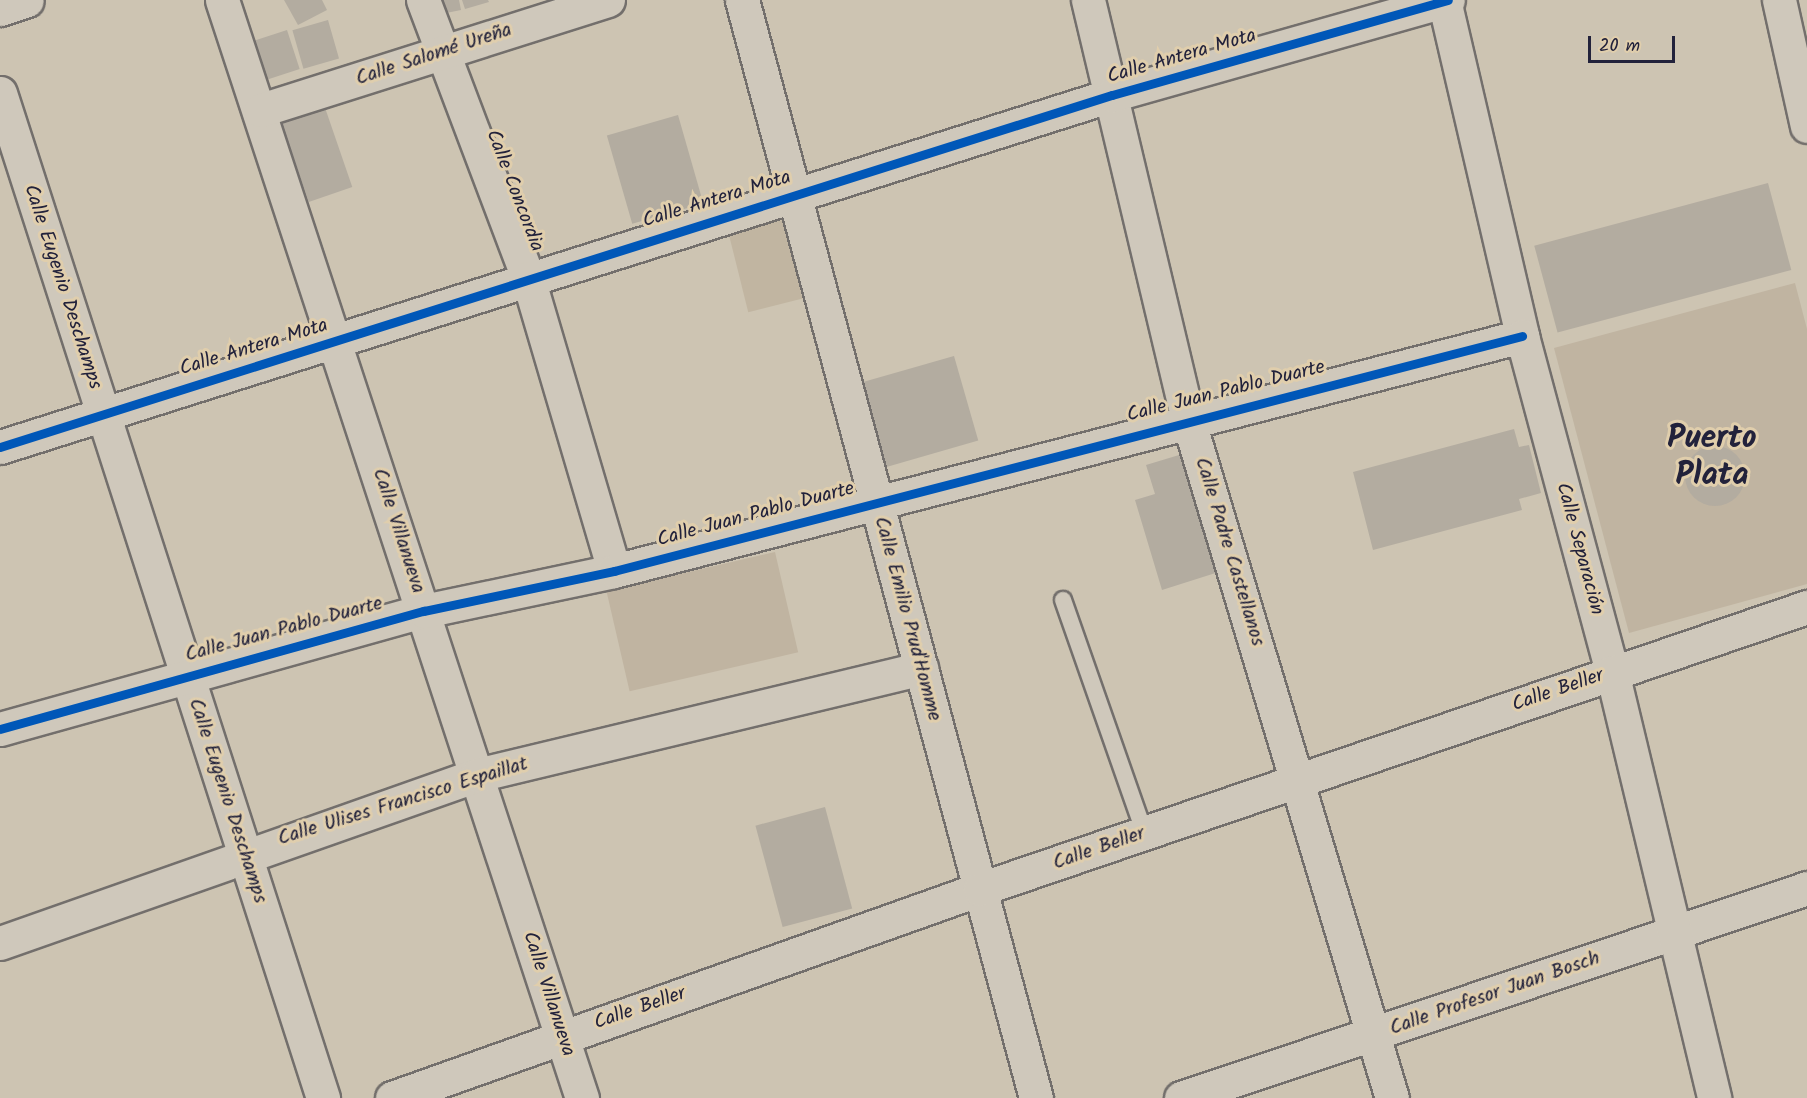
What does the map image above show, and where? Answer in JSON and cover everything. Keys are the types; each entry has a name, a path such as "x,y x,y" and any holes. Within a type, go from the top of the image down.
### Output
{"street":[{"path":"0,9 27,0"},
{"name":"Calle Villanueva","path":"222,0 261,110 582,1098"},
{"name":"Calle Concordia","path":"423,0 441,53 528,278 614,571"},
{"name":"Calle Salomé Ureña","path":"261,110 608,0"},
{"name":"Calle Emilio Prud'Homme","path":"742,0 1036,1098"},
{"name":"Calle Padre Castellanos","path":"1088,0 1188,419 1392,1098"},
{"name":"Calle Antera Mota","path":"0,447 1112,95 1445,0"},
{"name":"Calle Separación","path":"1445,0 1522,336 1612,672 1671,935 1714,1098"},
{"path":"1779,0 1807,126"},
{"name":"Calle Eugenio Deschamps","path":"0,93 323,1098"},
{"name":"Calle Juan Pablo Duarte","path":"0,729 187,675 424,611 614,571 1188,419 1522,336"},
{"name":"Calle Beller","path":"392,1098 980,889 1807,607"},
{"name":"Calle Ulises Francisco Espaillat","path":"0,943 244,853 477,775 921,668"},
{"name":"Calle Profesor Juan Bosch","path":"1181,1098 1807,888"}],"lane":[{"path":"1063,600 1145,834"}],"shaded area":[{"path":"783,220 803,299 748,312 729,234"},
{"path":"1795,283 1807,329 1807,584 1629,633 1554,348"},
{"path":"775,552 798,652 630,691 606,591"}],"building":[{"path":"284,0 322,0 327,10 298,25"},
{"path":"443,0 459,0 461,10 446,13"},
{"path":"462,0 488,0 489,2 465,9"},
{"path":"328,20 339,58 303,69 292,30"},
{"path":"287,30 300,69 264,80 252,41"},
{"path":"322,99 352,187 309,202 279,114"},
{"path":"678,115 703,203 632,224 607,135"},
{"path":"1768,183 1791,270 1558,333 1534,246"},
{"path":"954,356 978,441 882,468 858,384"},
{"path":"1514,429 1519,447 1529,445 1541,493 1519,499 1522,510 1373,550 1353,472"},
{"path":"1715,446 1736,455 1745,476 1736,497 1715,506 1694,497 1685,476 1694,455"},
{"path":"1189,452 1225,570 1162,590 1135,500 1155,494 1146,465"},
{"path":"825,807 852,908 783,927 755,826"}],"cycle path":[{"path":"0,447 1112,95 1448,0"},
{"path":"0,729 424,611 614,571 1522,336"}],"district":[{"name":"Puerto Plata","path":"1712,458"}]}
